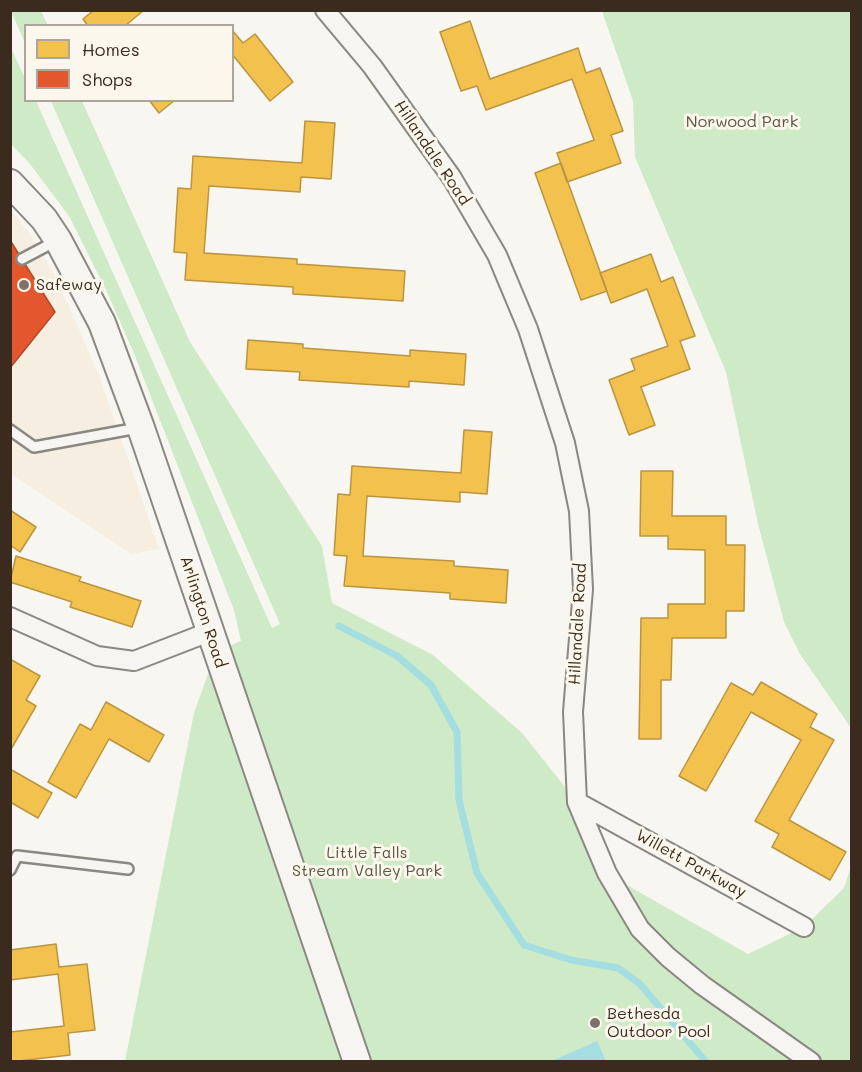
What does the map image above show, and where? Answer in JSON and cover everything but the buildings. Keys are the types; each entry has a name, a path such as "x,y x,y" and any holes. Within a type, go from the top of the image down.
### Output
{"main road":[{"name":"Arlington Road","path":"10,183 44,219 58,240 102,323 141,428 208,632 357,1062"}],"street":[{"name":"Hillandale Road","path":"325,10 372,66 452,178 497,255 528,329 565,443 579,512 583,589 573,712 577,802 607,873 622,904 640,929 702,985 811,1062"},
{"path":"10,616 97,656 134,661 208,632"},
{"name":"Willett Parkway","path":"577,802 804,927"}],"lane":[{"path":"22,259 58,240"},
{"path":"10,430 34,447 141,428"},
{"path":"10,870 17,856 128,869"}],"shaded area":[{"path":"10,209 29,233 54,274 71,311 100,378 159,549 131,554 11,474"}],"green space":[{"path":"11,11 41,11 48,24 24,24 24,41"},
{"name":"Norwood Park","path":"602,11 851,11 851,728 800,654 784,622 758,524 726,372 635,157 633,101"},
{"name":"Little Falls Stream Valley Park","path":"10,46 24,76 24,102 36,102 272,628 280,624 51,102 82,102 190,342 322,546 332,603 433,655 522,733 577,802 609,875 748,954 804,927 844,888 851,866 851,1061 125,1061 194,713 216,652 241,641 234,610 135,356 107,292 69,216 30,164 11,144"}],"water":[{"path":"597,1041 606,1061 554,1061 554,1060"}],"waterway":[{"path":"339,626 397,656 431,685 457,732 459,800 477,873 524,945 571,960 618,968 640,984 706,1062"}],"place":[{"name":"Safeway","path":"24,285"},
{"name":"Bethesda Outdoor Pool","path":"595,1023"}]}
